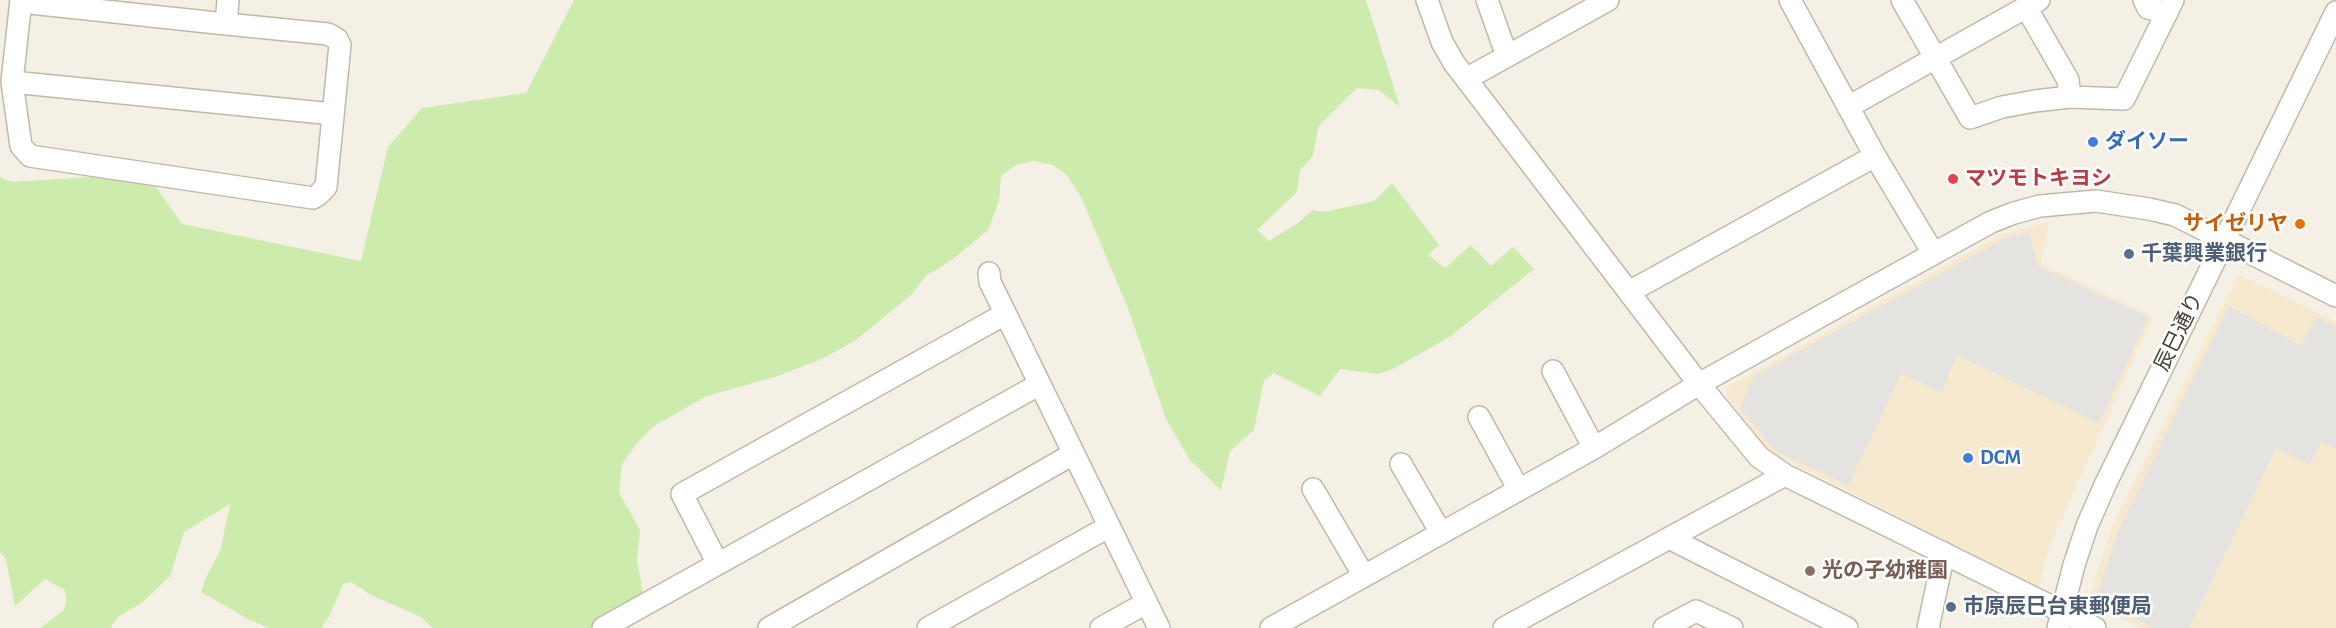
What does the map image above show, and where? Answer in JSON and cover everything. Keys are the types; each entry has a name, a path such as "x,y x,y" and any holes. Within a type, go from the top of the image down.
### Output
{"street":[{"path":"226,24 228,0"},
{"path":"1427,0 1442,42 1466,79 1699,384 1758,457 1785,475 1944,553 2059,619 2095,628"},
{"path":"1487,0 1508,56"},
{"path":"1466,79 1608,0"},
{"path":"1790,0 1875,156 1933,253"},
{"path":"1902,0 1970,118 2001,107 2070,98 2124,99 2170,6"},
{"path":"2144,0 2148,8 2170,6"},
{"path":"21,1 226,24 328,34 337,39 340,45 326,187 313,198 30,156 21,146 12,82 21,1"},
{"path":"1848,107 2032,4 2068,80 2070,98"},
{"name":"辰巳通り","path":"2059,619 2087,526 2105,485 2336,12"},
{"path":"12,82 333,114"},
{"path":"1629,292 1875,156"},
{"path":"1271,628 1300,621 1364,576 1594,448 1699,384 1933,253 1991,222 2040,206 2096,201 2158,211 2198,225 2336,296"},
{"path":"989,273 990,282 1005,314 1159,628"},
{"path":"718,564 682,494 1005,314"},
{"path":"1553,371 1594,448"},
{"path":"603,628 630,622 718,564 1040,384"},
{"path":"1479,417 1519,490"},
{"path":"769,628 1073,454"},
{"path":"1401,464 1441,533"},
{"path":"1504,628 1785,475"},
{"path":"1313,489 1364,576"},
{"path":"928,628 1108,527"},
{"path":"1669,538 1847,628"},
{"path":"1928,628 1944,553"},
{"path":"1101,628 1146,603"},
{"path":"1664,628 1696,611 1732,628"}],"shaded area":[{"path":"2049,222 2041,264 2153,317 2049,547 2039,587 1776,455 1767,449 1726,395 1728,387 2002,234"},
{"path":"2029,231 2038,266 2148,317 2099,423 1957,355 1942,392 1901,374 1848,486 1774,450 1740,408 1754,376 2002,240"},
{"path":"2238,274 2336,322 2336,628 2141,628 2088,602 2112,527"},
{"path":"2229,306 2301,346 2316,317 2336,326 2336,447 2335,449 2321,442 2310,465 2276,448 2189,628 2155,628 2096,599 2119,529"}],"green space":[{"path":"574,0 1366,0 1400,107 1379,90 1357,88 1318,127 1313,156 1300,170 1297,192 1257,230 1269,241 1298,223 1313,210 1324,212 1374,201 1392,183 1439,245 1428,255 1445,268 1471,245 1491,266 1513,247 1534,269 1451,336 1395,368 1378,374 1340,369 1320,396 1274,373 1264,380 1254,430 1230,451 1221,490 1190,460 1166,419 1129,311 1081,197 1067,175 1053,165 1033,161 1016,165 1001,176 999,201 988,230 952,260 926,276 911,295 856,340 824,358 778,376 707,396 654,426 637,443 622,464 619,493 640,530 637,560 644,599 591,628 433,628 421,617 371,595 351,582 343,584 329,617 321,628 269,628 248,619 201,592 207,575 220,552 230,504 184,532 170,576 143,602 118,617 110,628 40,628 63,611 66,603 65,590 45,579 15,606 6,559 0,552 0,177 12,182 109,176 149,177 182,224 361,261 388,147 422,108 526,93"}],"place":[{"name":"ダイソー","path":"2093,142"},
{"name":"マツモトキヨシ","path":"1953,179"},
{"name":"サイゼリヤ","path":"2300,224"},
{"name":"千葉興業銀行","path":"2129,254"},
{"name":"DCM","path":"1968,458"},
{"name":"光の子幼稚園","path":"1810,571"},
{"name":"市原辰巳台東郵便局","path":"1951,607"}]}
